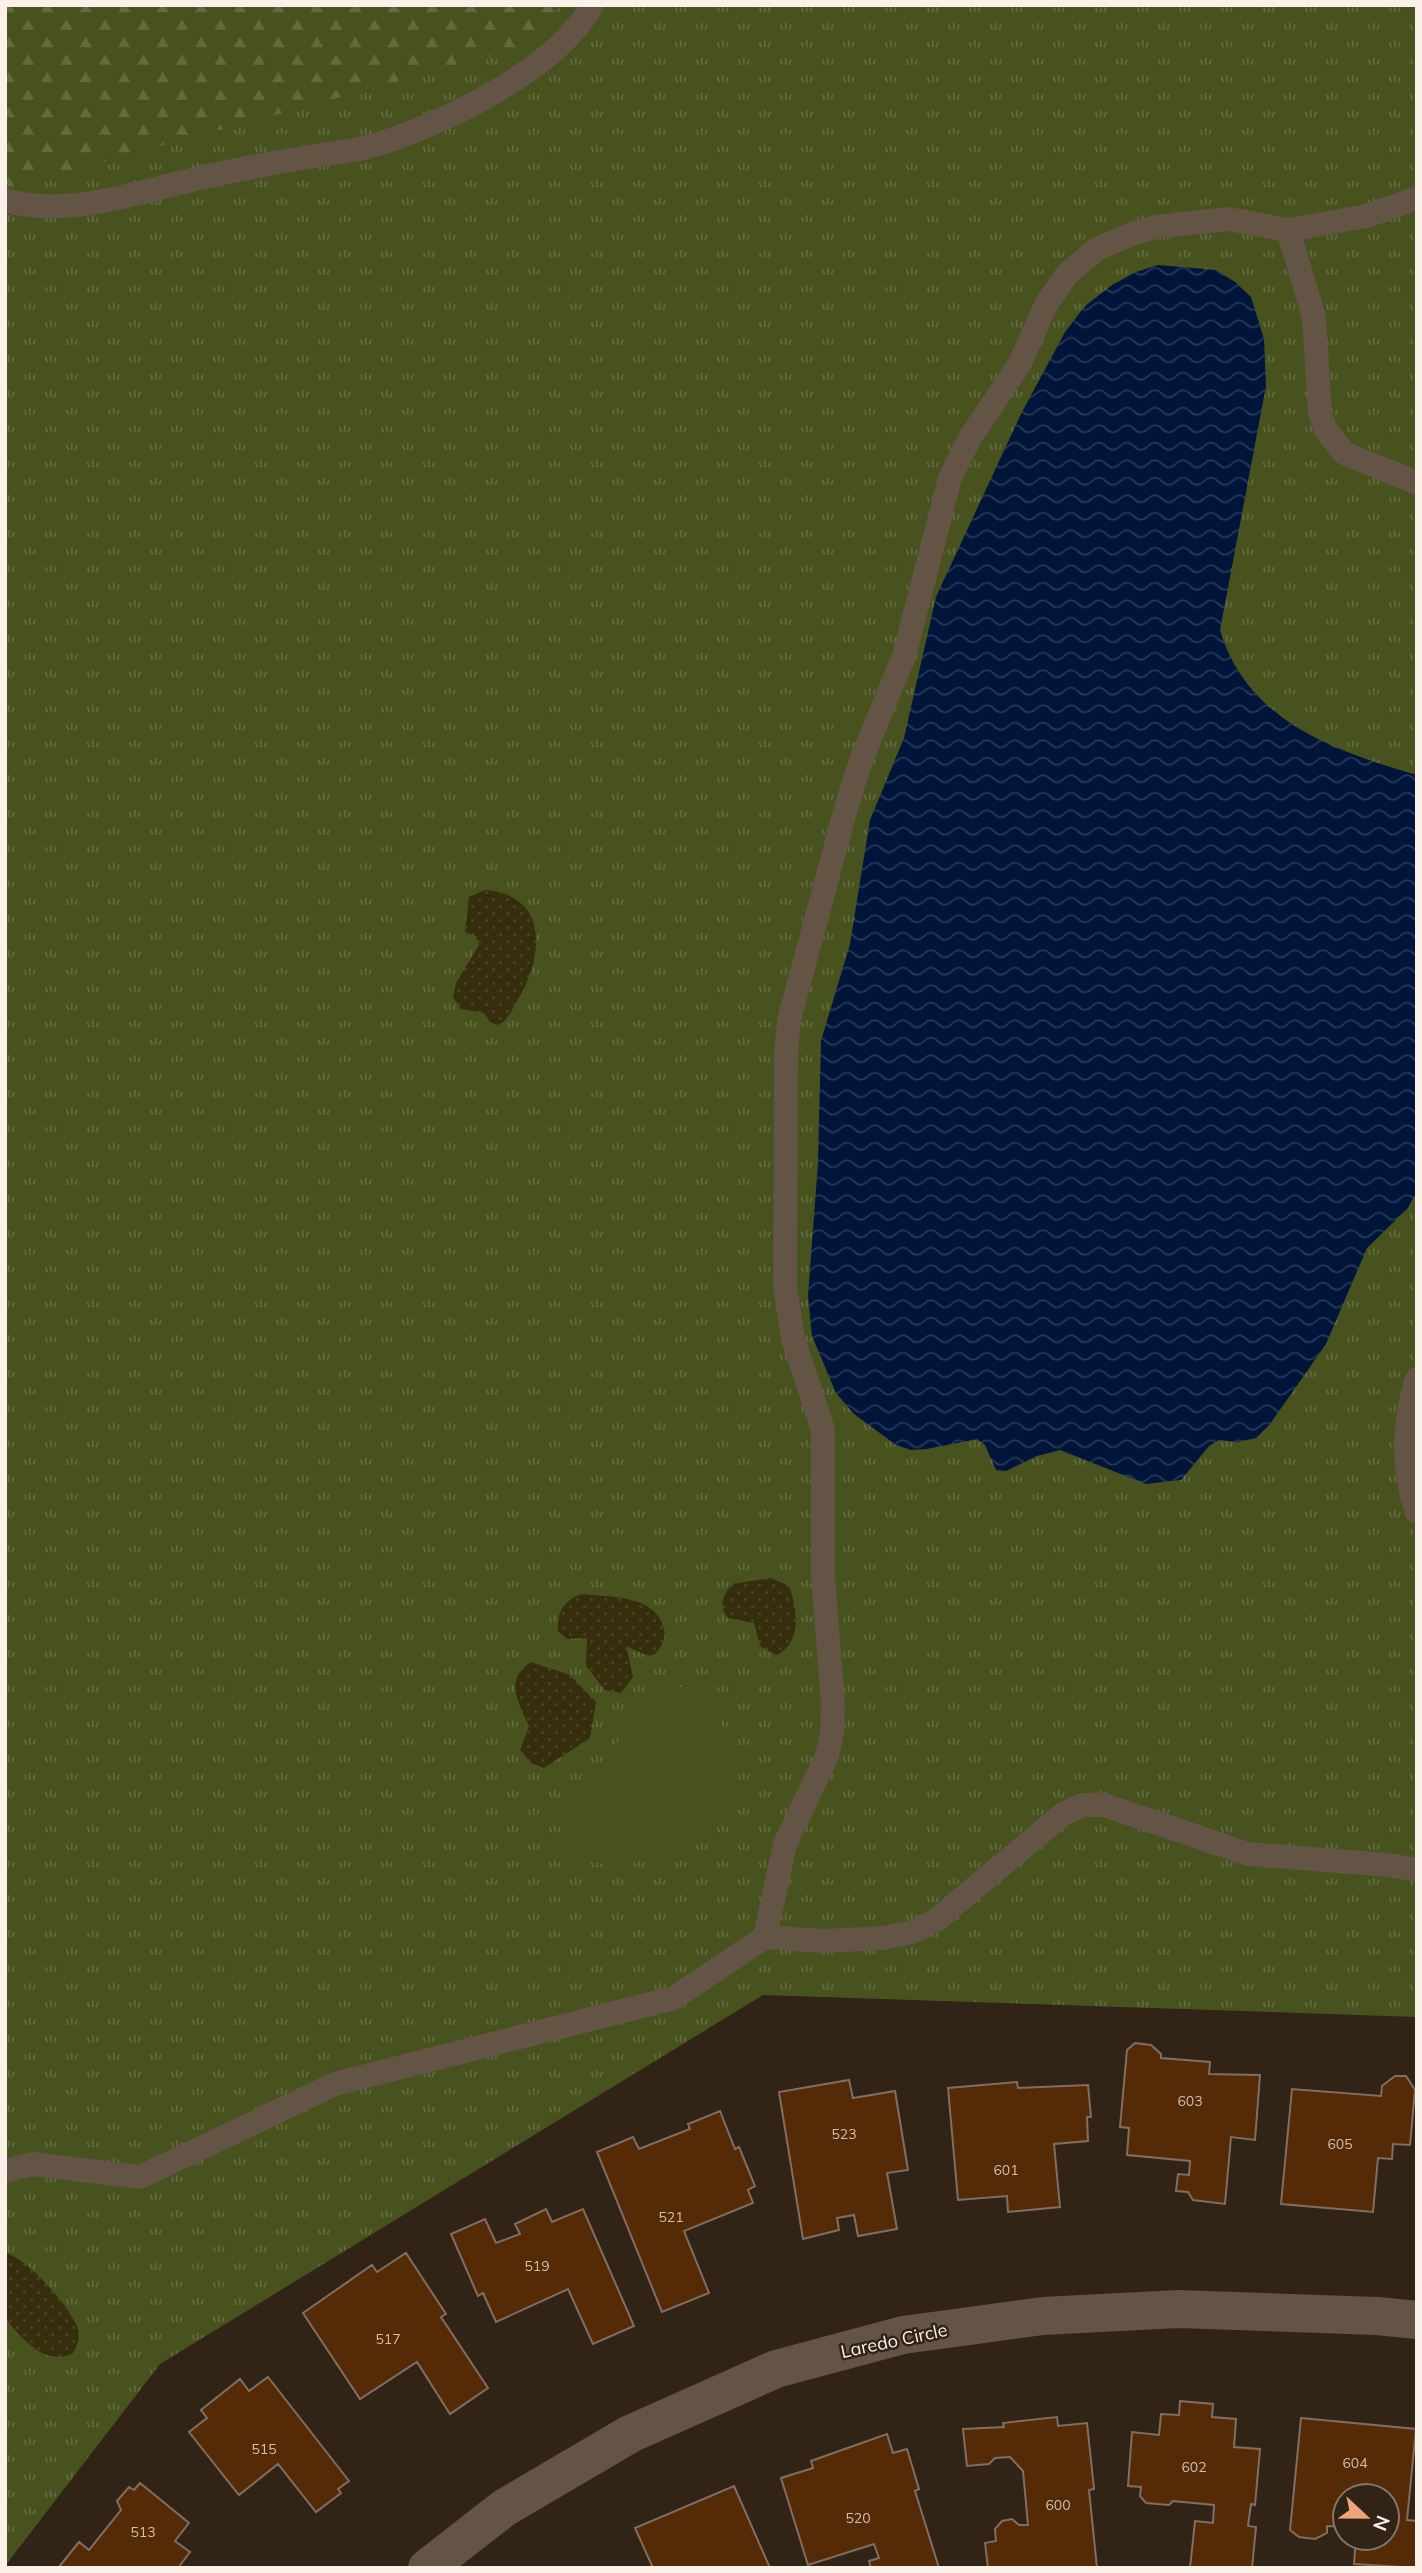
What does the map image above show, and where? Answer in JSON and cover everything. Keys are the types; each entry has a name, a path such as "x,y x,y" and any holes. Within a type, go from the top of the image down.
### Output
{"street":[{"name":"Laredo Circle","path":"427,2568 504,2508 630,2434 776,2369 903,2335 1043,2316 1178,2309 1377,2316 1417,2320"}],"lane":[{"path":"5,200 32,206 67,205 123,196 249,167 366,148 458,110 520,76 571,36 592,5"},
{"path":"765,1937 785,1844 822,1767 832,1732 832,1661 822,1576 823,1430 793,1339 785,1286 786,1055 795,990 846,808 861,760 904,656 950,478 971,436 1026,352 1046,305 1067,274 1097,249 1156,228 1228,219 1288,230 1388,211 1417,198"},
{"path":"1288,230 1314,317 1320,413 1325,429 1344,453 1417,483"},
{"path":"1417,1379 1409,1411 1406,1455 1417,1512"},
{"path":"5,2171 32,2164 140,2177 335,2084 674,1997 765,1937 823,1941 884,1938 912,1932 935,1921 1063,1814 1083,1805 1104,1805 1140,1815 1181,1833 1248,1854 1389,1865 1417,1870"}],"green space":[{"path":"5,5 1417,5 1417,2017 763,1995 160,2364 5,2566"},
{"path":"5,5 558,5 536,44 13,186 5,184"},
{"path":"680,1687 702,1694 717,1711 729,1755 732,1801 729,1810 710,1831 663,1854 618,1864 581,1857 571,1849 566,1839 565,1826 575,1796 585,1780 610,1753 640,1709 657,1694"}],"sand":[{"path":"485,890 506,894 522,904 531,916 536,932 536,949 526,984 509,1015 497,1025 490,1022 484,1013 461,1009 453,997 456,983 479,945 476,936 465,932 469,897"},
{"path":"771,1578 789,1586 796,1614 791,1643 776,1655 760,1646 754,1623 728,1618 723,1609 724,1596 733,1584"},
{"path":"583,1594 631,1600 652,1610 660,1618 664,1636 655,1654 648,1656 626,1646 633,1677 621,1693 605,1690 586,1666 587,1638 567,1639 558,1631 563,1607 571,1599"},
{"path":"531,1662 570,1675 596,1702 590,1738 544,1768 531,1763 520,1750 529,1726 518,1700 515,1684 522,1669"},
{"path":"5,2253 34,2272 70,2313 79,2334 73,2353 63,2357 43,2354 26,2341 5,2318"}],"water":[{"path":"1158,265 1216,270 1235,282 1251,297 1264,339 1266,386 1220,630 1233,661 1250,688 1272,710 1298,728 1355,755 1417,775 1417,1191 1408,1208 1367,1248 1326,1344 1270,1424 1256,1438 1237,1442 1219,1440 1209,1446 1181,1480 1146,1484 1060,1450 1037,1456 1006,1471 996,1470 985,1445 977,1439 927,1449 911,1450 896,1445 854,1414 836,1393 812,1336 808,1296 818,1163 821,1041 850,944 870,820 904,738 936,597 1021,414 1065,332 1085,306 1112,285 1136,272"}],"building":[{"path":"1135,2043 1151,2045 1161,2054 1161,2058 1210,2062 1209,2074 1260,2075 1255,2140 1231,2137 1225,2204 1193,2200 1188,2192 1176,2191 1178,2174 1189,2175 1190,2161 1127,2155 1129,2128 1120,2127 1127,2050"},
{"path":"1395,2076 1406,2076 1415,2090 1410,2145 1393,2144 1392,2159 1378,2158 1373,2212 1281,2204 1292,2089 1381,2096 1382,2086"},
{"path":"849,2080 853,2098 895,2091 908,2170 887,2173 897,2229 858,2236 854,2215 837,2218 839,2230 803,2239 779,2092"},
{"path":"1017,2082 1018,2088 1088,2085 1091,2117 1087,2117 1088,2141 1054,2144 1060,2207 1008,2212 1007,2196 958,2200 948,2088"},
{"path":"720,2111 735,2149 739,2147 755,2186 748,2190 753,2203 684,2231 709,2293 662,2312 597,2152 633,2137 639,2149 690,2129 688,2124"},
{"path":"546,2209 552,2222 583,2209 634,2326 593,2344 568,2289 496,2322 483,2293 478,2296 451,2234 485,2219 496,2243 520,2234 515,2224"},
{"path":"406,2253 446,2314 441,2317 488,2388 450,2414 417,2362 360,2399 303,2313 372,2265 377,2272"},
{"path":"268,2377 349,2481 338,2489 341,2493 316,2512 278,2464 239,2495 189,2432 207,2418 201,2410 240,2379 249,2391"},
{"path":"1180,2401 1213,2404 1212,2417 1236,2419 1234,2447 1260,2449 1255,2505 1251,2504 1248,2526 1256,2527 1252,2568 1190,2568 1195,2521 1213,2523 1214,2505 1173,2501 1169,2505 1146,2503 1140,2496 1141,2487 1128,2486 1132,2432 1159,2435 1161,2414 1179,2415"},
{"path":"1057,2417 1058,2426 1087,2423 1094,2489 1089,2490 1097,2568 988,2568 985,2543 996,2541 995,2529 1002,2521 1012,2519 1019,2525 1028,2525 1023,2471 1010,2457 995,2458 989,2464 967,2466 963,2429 1004,2427 1003,2423"},
{"path":"1301,2418 1416,2429 1407,2520 1417,2521 1417,2568 1354,2564 1355,2552 1401,2552 1401,2482 1331,2482 1331,2526 1327,2526 1327,2533 1315,2539 1299,2537 1290,2530"},
{"path":"887,2434 893,2453 907,2449 919,2489 915,2491 939,2568 871,2568 869,2561 879,2558 874,2544 808,2565 781,2478 813,2468 811,2461"},
{"path":"140,2483 189,2523 175,2541 190,2552 178,2568 58,2568 79,2542 89,2550 121,2510 117,2501 129,2487 134,2490"},
{"path":"734,2486 770,2568 653,2568 635,2528"}]}
